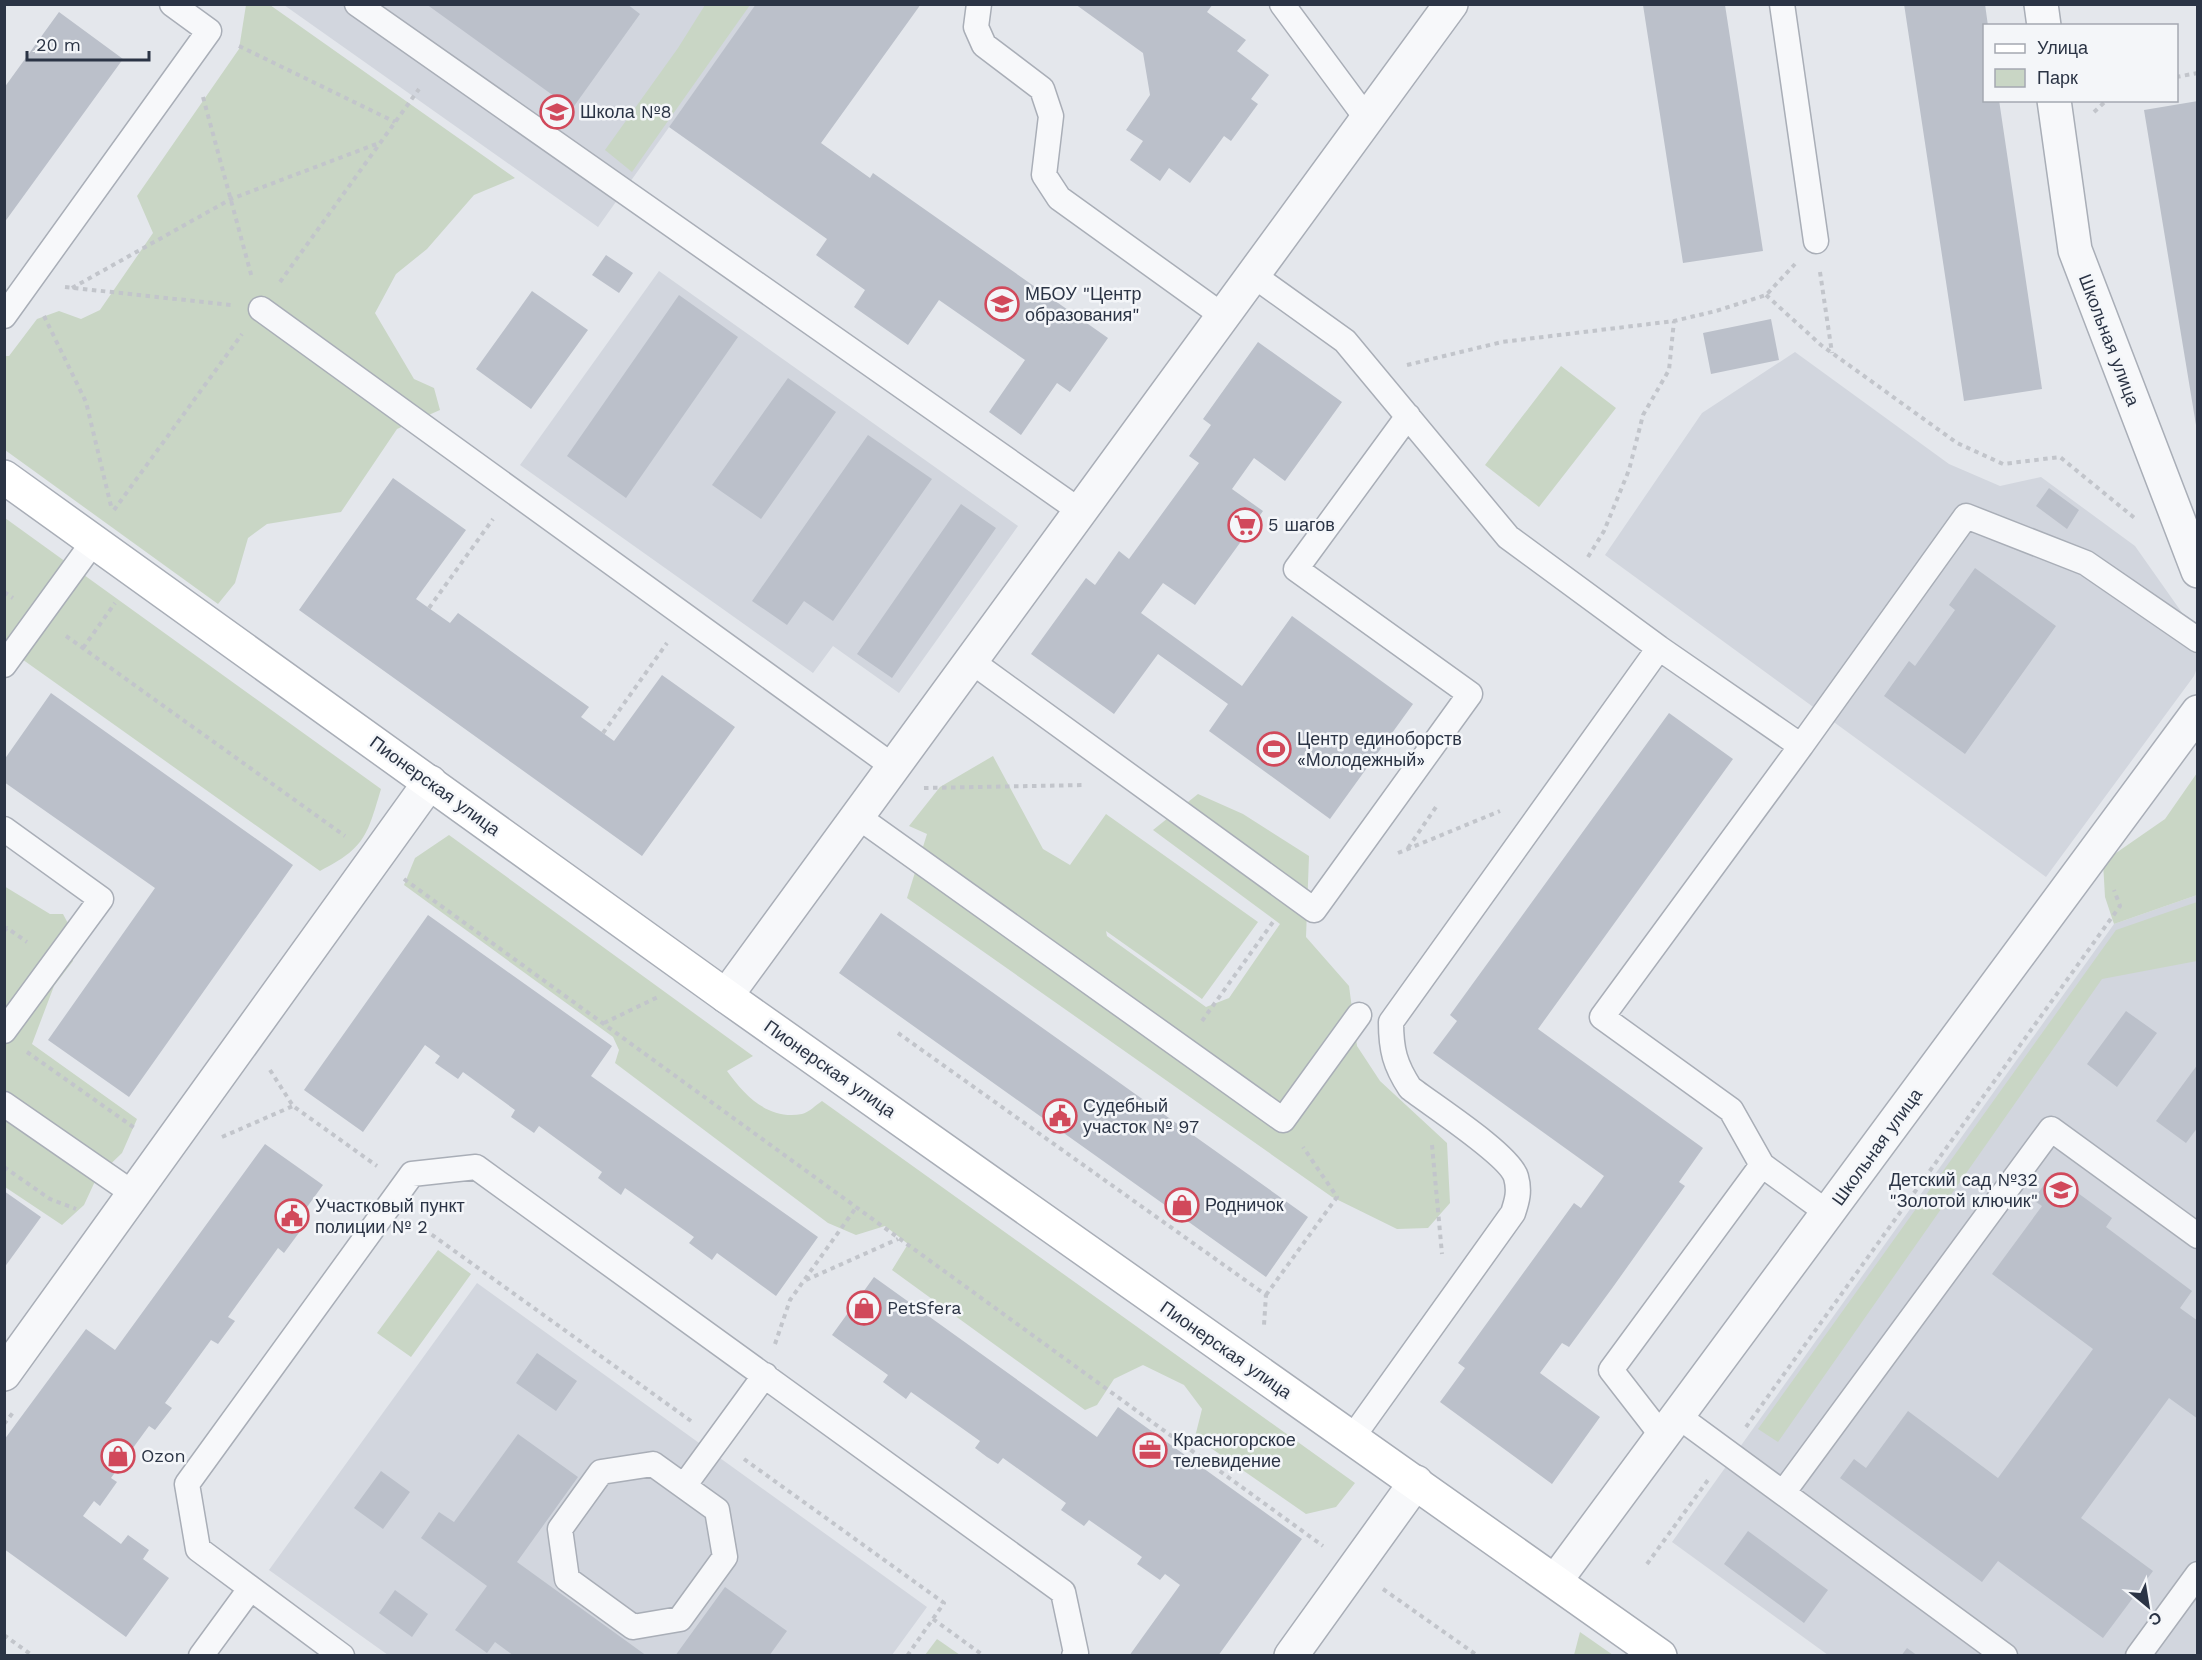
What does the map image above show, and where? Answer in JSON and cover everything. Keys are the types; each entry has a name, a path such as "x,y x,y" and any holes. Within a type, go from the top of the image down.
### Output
{"street":[{"path":"726,996 1451,4"},
{"path":"2041,4 2044,24"},
{"name":"Школьная улица","path":"2054,102 2075,250 2198,571"},
{"name":"Пионерская улица","path":"4,477 726,996 1556,1580 1660,1656"},
{"name":"Школьная улица","path":"1556,1580 2198,712"},
{"path":"4,1374 430,782"},
{"path":"1291,1656 1416,1482"}],"lane":[{"path":"4,316 209,31 172,4"},
{"path":"357,4 1080,511"},
{"path":"979,4 976,27 984,45 1042,89 1052,116 1044,175 1059,198 1223,316"},
{"path":"1282,4 1367,119"},
{"path":"1782,4 1816,241"},
{"path":"1253,275 1345,341 1508,537 1659,648 1801,746"},
{"path":"261,309 686,617 885,778"},
{"path":"971,661 1314,910 1470,694 1296,569 1408,416"},
{"path":"1828,1214 1762,1165 1731,1110 1602,1017 1966,516 2086,564 2198,640"},
{"path":"4,665 94,541"},
{"path":"1352,1438 1513,1214 1519,1193 1516,1175 1502,1158 1410,1088 1391,1048 1391,1022 1659,648"},
{"path":"857,816 1284,1120 1359,1015"},
{"path":"4,829 101,899 4,1031"},
{"path":"4,1104 134,1194"},
{"path":"1783,1493 2051,1129 2198,1236"},
{"path":"1762,1165 1611,1370 1670,1426 1728,1452 2005,1656"},
{"path":"342,1656 198,1549 187,1484 412,1174 476,1167 1063,1592 1076,1653 1074,1656"},
{"path":"684,1486 765,1375"},
{"path":"653,1464 684,1486 717,1510 724,1557 680,1619 633,1627 567,1579 560,1529 601,1472 653,1464"},
{"path":"2138,1656 2198,1574"},
{"path":"201,1656 250,1588"}],"path":[{"path":"209,31 395,122"},
{"path":"28,282 261,309 192,56"},
{"path":"2178,77 2198,73"},
{"path":"40,306 231,199 380,143"},
{"path":"1372,373 1502,342 1674,321 1766,295 1816,241"},
{"path":"28,282 86,402 112,513"},
{"path":"1766,295 1832,353 1957,443 2003,464 2060,457 2143,525 2175,513"},
{"path":"1824,295 1832,353"},
{"path":"1571,584 1604,531 1629,470 1643,415 1669,370 1674,321"},
{"path":"429,608 513,491"},
{"path":"4,592 603,1023 855,1209 1478,1656"},
{"path":"82,648 117,600"},
{"path":"603,733 686,617"},
{"path":"885,778 1139,784"},
{"path":"1407,849 1438,804"},
{"path":"1337,878 1505,809"},
{"path":"1647,1564 2120,906 2097,849"},
{"path":"1183,1048 1292,894"},
{"path":"603,1023 662,995"},
{"path":"898,1033 1266,1295"},
{"path":"23,1050 165,1150"},
{"path":"264,1060 293,1106 404,1185"},
{"path":"1428,1102 1446,1306"},
{"path":"214,1140 293,1106"},
{"path":"1264,1325 1266,1295 1337,1197 1284,1120"},
{"path":"4,1167 50,1199 113,1223"},
{"path":"765,1375 790,1300 855,1209"},
{"path":"805,1280 898,1239"},
{"path":"933,1619 984,1656"},
{"path":"4,1635 33,1656"}],"shaded area":[{"name":"Школа №8","path":"284,5 756,5 598,227"},
{"path":"659,271 1018,526 899,693 833,646 813,673 520,465"},
{"path":"1795,352 1949,464 2000,486 2041,477 2135,546 2197,634 2197,668 2194,676 2046,877 1605,555 1702,413"},
{"name":"Детский сад №32 \"Золотой ключик\"","path":"2197,895 2197,1655 1828,1655 1672,1542 2114,924"},
{"path":"477,1283 927,1607 892,1655 388,1655 269,1570"}],"green space":[{"path":"246,5 270,5 515,178 474,195 427,249 396,274 375,313 414,379 434,388 440,410 397,429 341,512 267,524 248,538 235,583 218,604 5,450 5,356 9,356 37,319 59,311 81,319 100,310 153,233 137,196 239,49"},
{"path":"705,5 750,5 632,172 605,150 678,48"},
{"path":"1561,366 1616,408 1539,507 1485,465"},
{"path":"5,518 381,789 367,830 355,847 347,855 320,871 5,647"},
{"path":"993,756 1043,849 1070,865 1106,814 1258,922 1202,999 1106,931 1107,936 1206,1007 1229,998 1280,924 1153,830 1198,794 1243,814 1309,856 1306,937 1349,986 1357,1046 1380,1081 1447,1143 1450,1203 1428,1228 1397,1229 1332,1197 907,898 927,834 909,826 940,787"},
{"path":"2197,773 2197,895 2114,924 2105,897 2103,862 2165,819"},
{"path":"449,835 753,1056 727,1071 758,1104 768,1110 790,1115 809,1111 822,1101 1355,1483 1336,1507 1306,1514 1195,1437 1202,1409 1184,1385 1143,1365 1114,1379 1097,1405 1085,1410 892,1270 908,1244 885,1226 856,1235 828,1223 615,1063 619,1050 613,1037 404,885 415,858"},
{"path":"4,886 50,914 63,914 72,931 73,961 54,986 32,1044 137,1119 122,1153 97,1177 84,1205 62,1225 5,1187"},
{"path":"2197,902 2197,961 2102,979 1778,1442 1758,1429 2116,930"},
{"path":"438,1250 471,1274 411,1357 377,1333"},
{"path":"1580,1632 1613,1655 1574,1655"},
{"path":"937,1639 960,1655 925,1655"}],"building":[{"path":"426,4 627,4 640,14 572,109"},
{"path":"756,4 921,4 821,143 870,178 873,173 1108,338 1070,392 1057,383 1021,435 989,412 1025,360 939,300 908,345 854,307 865,290 816,255 827,239 669,127"},
{"path":"1075,4 1213,4 1207,12 1246,40 1237,51 1269,75 1251,99 1258,104 1231,141 1224,136 1190,183 1169,168 1160,181 1130,160 1143,141 1126,130 1150,95 1143,53"},
{"path":"1904,4 1985,4 1988,24 1983,24 1983,102 1999,102 2042,389 1964,401"},
{"path":"1643,5 1725,5 1763,251 1683,263"},
{"path":"59,12 123,59 4,223 4,88"},
{"path":"2198,101 2198,425 2196,425 2144,110"},
{"path":"606,255 633,273 619,293 592,275"},
{"path":"532,291 588,330 531,409 476,369"},
{"path":"679,295 738,337 626,498 567,456"},
{"path":"1771,319 1779,360 1711,374 1703,333"},
{"path":"1258,342 1342,402 1285,481 1254,458 1232,489 1263,511 1195,605 1163,583 1141,613 1242,686 1292,616 1413,704 1330,819 1209,731 1228,704 1158,654 1114,714 1031,654 1086,578 1095,585 1119,551 1129,559 1199,463 1189,456 1211,425 1203,419"},
{"path":"788,378 836,412 761,519 712,485"},
{"path":"868,435 932,479 833,621 804,601 787,625 752,601"},
{"path":"393,478 466,530 416,599 450,623 458,613 589,707 581,717 614,741 662,675 735,727 642,856 299,610"},
{"path":"2049,488 2079,510 2067,529 2036,506"},
{"path":"961,504 996,528 892,678 857,654"},
{"path":"1975,568 2056,626 1965,754 1884,696 1909,661 1915,666 1955,610 1949,605"},
{"path":"51,693 293,865 129,1097 48,1040 155,888 4,782 4,760"},
{"path":"1669,713 1733,759 1538,1029 1703,1148 1679,1182 1685,1186 1613,1287 1569,1347 1562,1343 1540,1373 1600,1417 1552,1484 1440,1402 1465,1368 1458,1363 1574,1203 1581,1208 1604,1176 1433,1053 1457,1021 1450,1015"},
{"path":"881,913 1308,1217 1266,1277 839,973"},
{"path":"428,915 612,1046 591,1076 818,1237 776,1296 717,1253 712,1260 689,1243 694,1237 625,1188 621,1195 598,1178 602,1172 539,1126 534,1133 511,1117 515,1110 463,1072 458,1079 435,1063 440,1056 425,1045 363,1132 304,1090"},
{"path":"2126,1011 2157,1033 2117,1087 2087,1064"},
{"path":"2198,1064 2198,1127 2186,1143 2156,1121"},
{"path":"265,1144 323,1185 294,1225 301,1230 284,1253 278,1248 228,1317 235,1321 218,1344 211,1340 165,1403 172,1408 155,1430 149,1426 111,1478 117,1482 100,1506 94,1501 83,1516 121,1544 128,1535 149,1550 143,1559 169,1578 126,1637 4,1549 4,1440 86,1329 115,1350"},
{"path":"2052,1174 2112,1218 2106,1227 2192,1291 2180,1308 2198,1321 2198,1419 2169,1398 2081,1518 2153,1571 2103,1638 1998,1561 1982,1582 1840,1478 1854,1459 1866,1468 1908,1411 1998,1478 2093,1349 1992,1274 2042,1206 2033,1200"},
{"path":"4,1191 41,1217 4,1268"},
{"path":"874,1277 1097,1437 1118,1407 1302,1539 1218,1656 1129,1656 1180,1585 1165,1574 1160,1580 1137,1564 1142,1557 1089,1520 1084,1526 1061,1510 1066,1503 1003,1458 998,1464 987,1457 975,1448 980,1441 911,1392 906,1399 883,1382 888,1375 832,1335"},
{"path":"537,1353 577,1381 556,1411 516,1383"},
{"path":"518,1434 578,1477 517,1562 647,1656 514,1656 495,1642 487,1653 455,1630 487,1586 421,1538 439,1512 454,1522"},
{"path":"381,1471 410,1492 383,1529 354,1508"},
{"path":"1748,1531 1828,1590 1804,1623 1724,1564"},
{"path":"725,1587 787,1631 769,1656 675,1656"},
{"path":"395,1590 428,1614 412,1637 379,1613"},
{"path":"1907,1648 1918,1656 1901,1656"}],"place":[{"name":"Школа №8","path":"557,112"},
{"name":"МБОУ \"Центр образования\"","path":"1002,304"},
{"name":"5 шагов","path":"1245,525"},
{"name":"Центр единоборств «Молодежный»","path":"1274,749"},
{"name":"Судебный участок № 97","path":"1060,1116"},
{"name":"Детский сад №32 \"Золотой ключик\"","path":"2061,1190"},
{"name":"Родничок","path":"1182,1205"},
{"name":"Участковый пункт полиции № 2","path":"292,1216"},
{"name":"PetSfera","path":"864,1308"},
{"name":"Красногорское телевидение","path":"1150,1450"},
{"name":"Ozon","path":"118,1456"}]}
